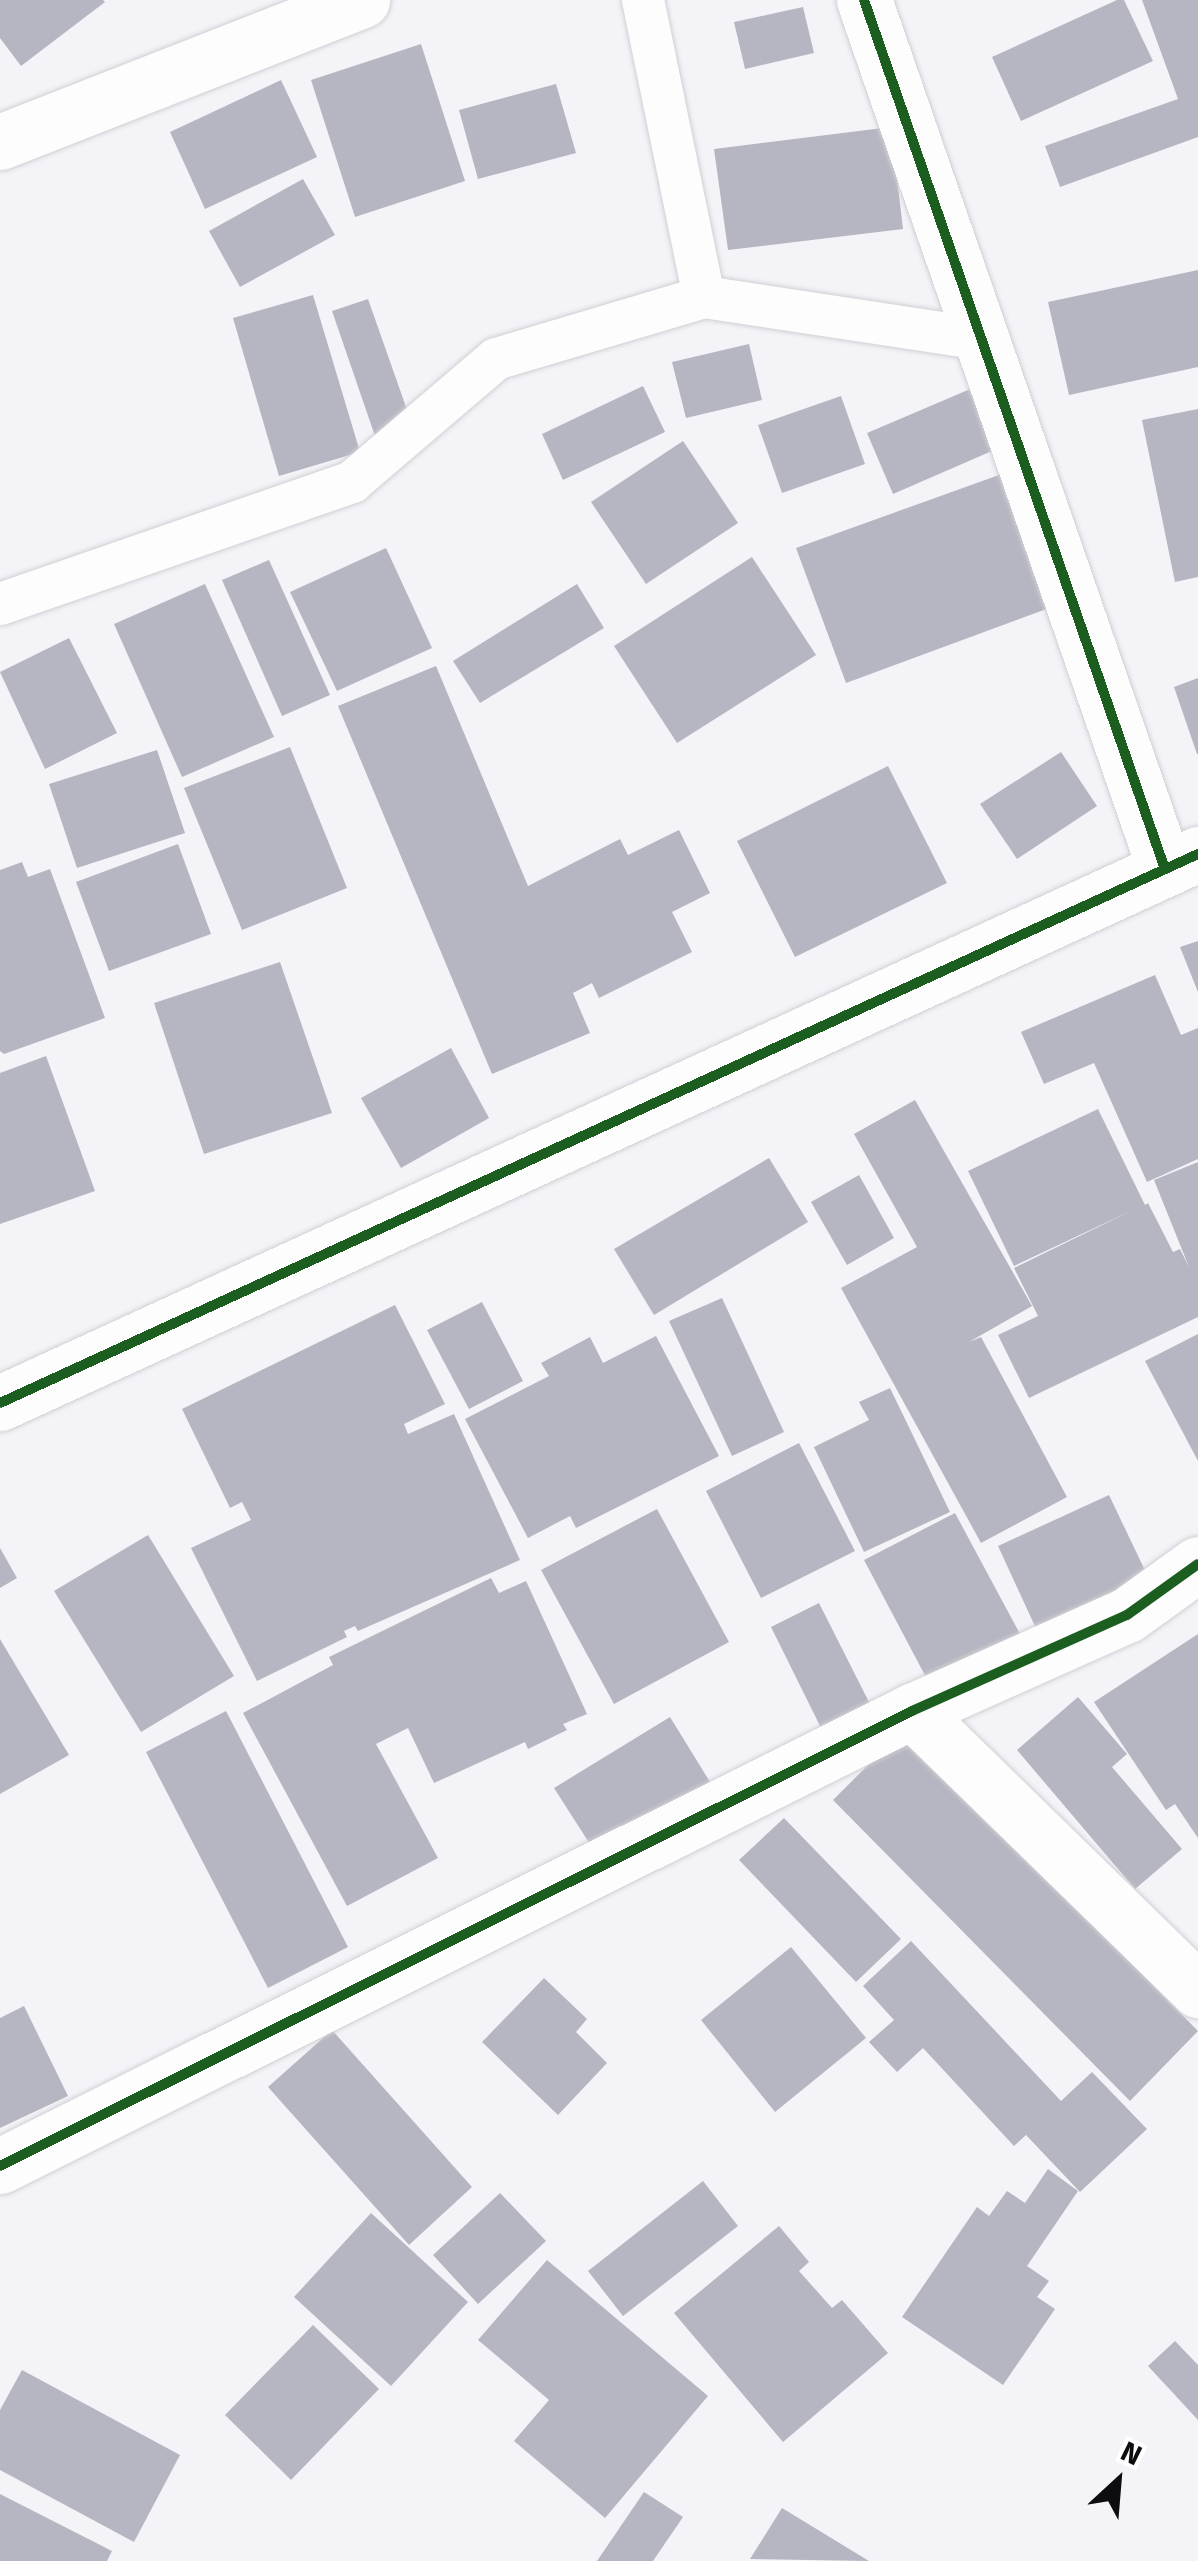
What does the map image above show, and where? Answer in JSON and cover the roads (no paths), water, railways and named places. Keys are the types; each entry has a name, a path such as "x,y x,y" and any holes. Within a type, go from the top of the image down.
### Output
{"street":[{"path":"0,142 362,0"},
{"path":"0,1403 1182,862 982,339 864,0"},
{"path":"0,2166 912,1711 1127,1616 1198,1564"},
{"path":"912,1711 1198,1990"}],"lane":[{"path":"643,0 704,297"},
{"path":"0,604 352,482 496,359 704,297 982,339"}]}
